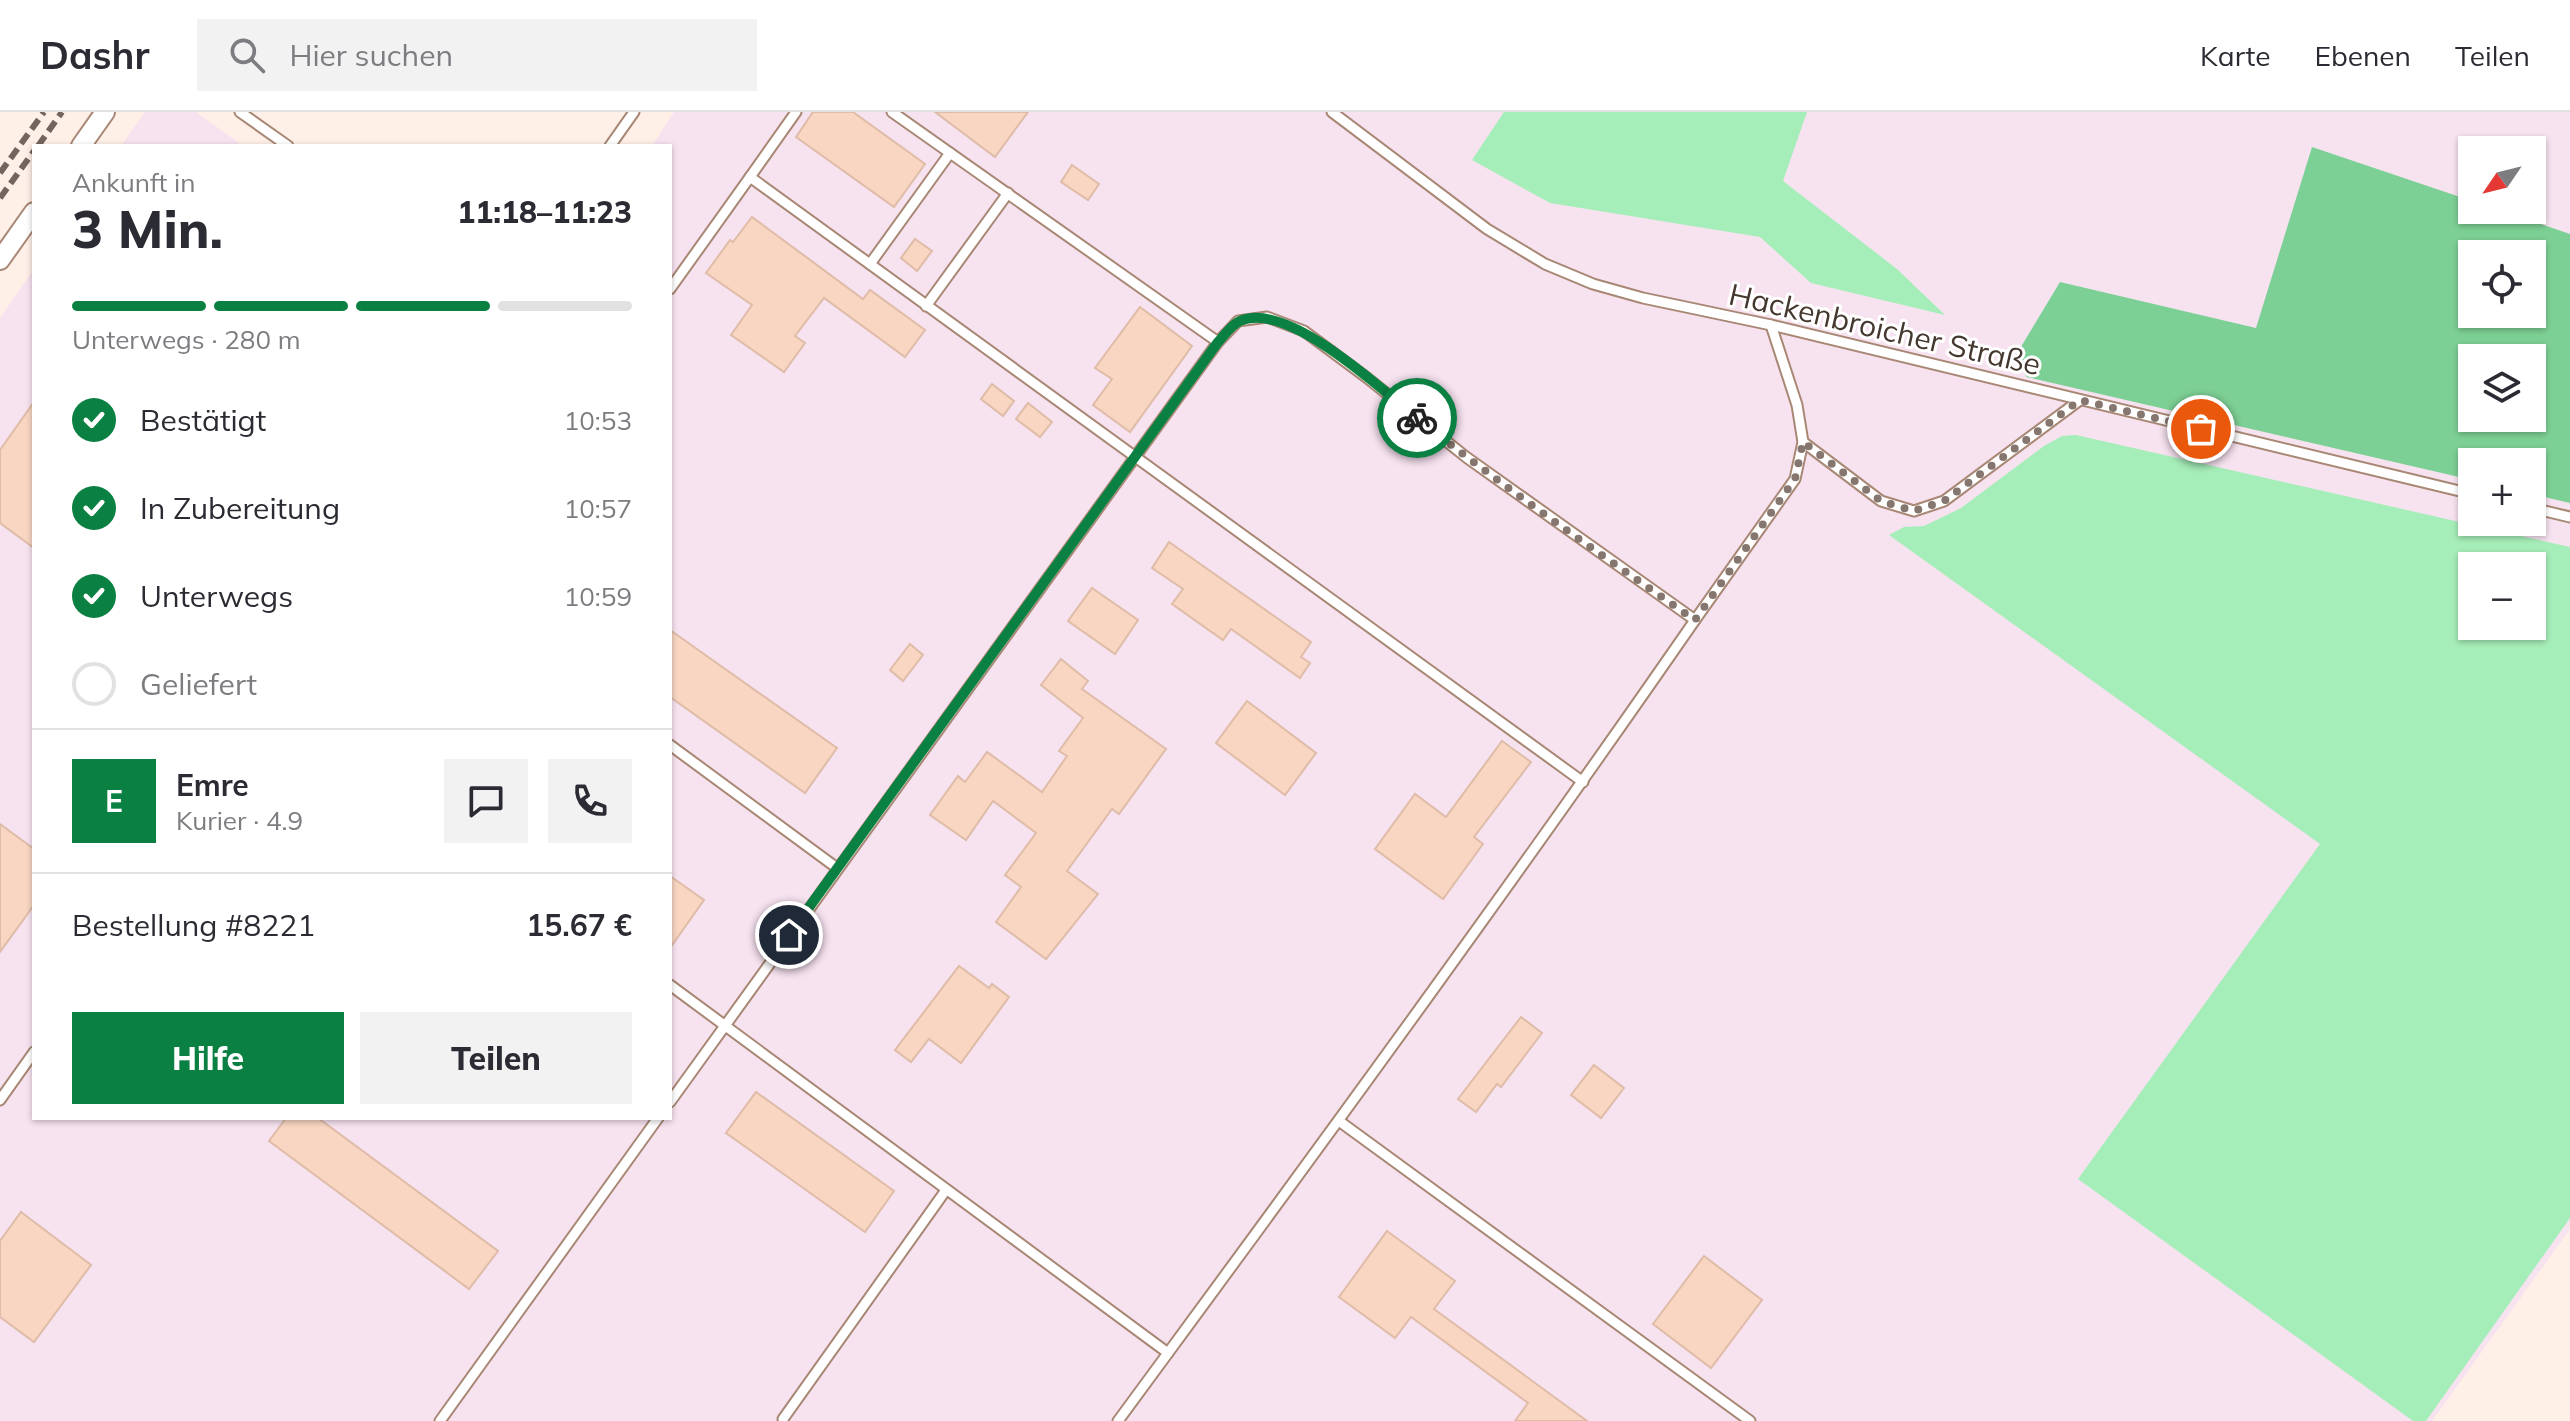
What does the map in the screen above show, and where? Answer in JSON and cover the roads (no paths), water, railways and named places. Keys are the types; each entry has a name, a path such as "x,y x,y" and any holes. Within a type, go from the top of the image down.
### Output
{"street":[{"path":"82,144 105,112"},
{"path":"0,260 32,215"}],"lane":[{"path":"240,112 285,144"},
{"path":"611,144 634,112"},
{"path":"672,286 796,112"},
{"path":"892,112 1218,342"},
{"name":"Hackenbroicher Straße","path":"1332,112 1487,229 1545,264 1593,284 2458,491"},
{"path":"870,264 950,153"},
{"path":"750,177 1583,782"},
{"path":"926,306 1008,193"},
{"path":"672,1099 1218,342 1238,321 1267,317 1304,331 1466,457 1695,620"},
{"path":"1118,1421 1583,782 1795,479 1803,442 1797,405 1771,325"},
{"path":"1803,442 1881,501 1914,511 1944,501 2080,400"},
{"path":"2546,511 2570,517"},
{"path":"672,746 837,868"},
{"path":"672,986 1168,1353"},
{"path":"0,1100 32,1055"},
{"path":"440,1421 657,1120"},
{"path":"1339,1121 1750,1421"},
{"path":"783,1419 946,1190"}],"railway":[{"path":"0,173 44,112"},
{"path":"39,144 62,112"},
{"path":"0,198 32,154"}]}
